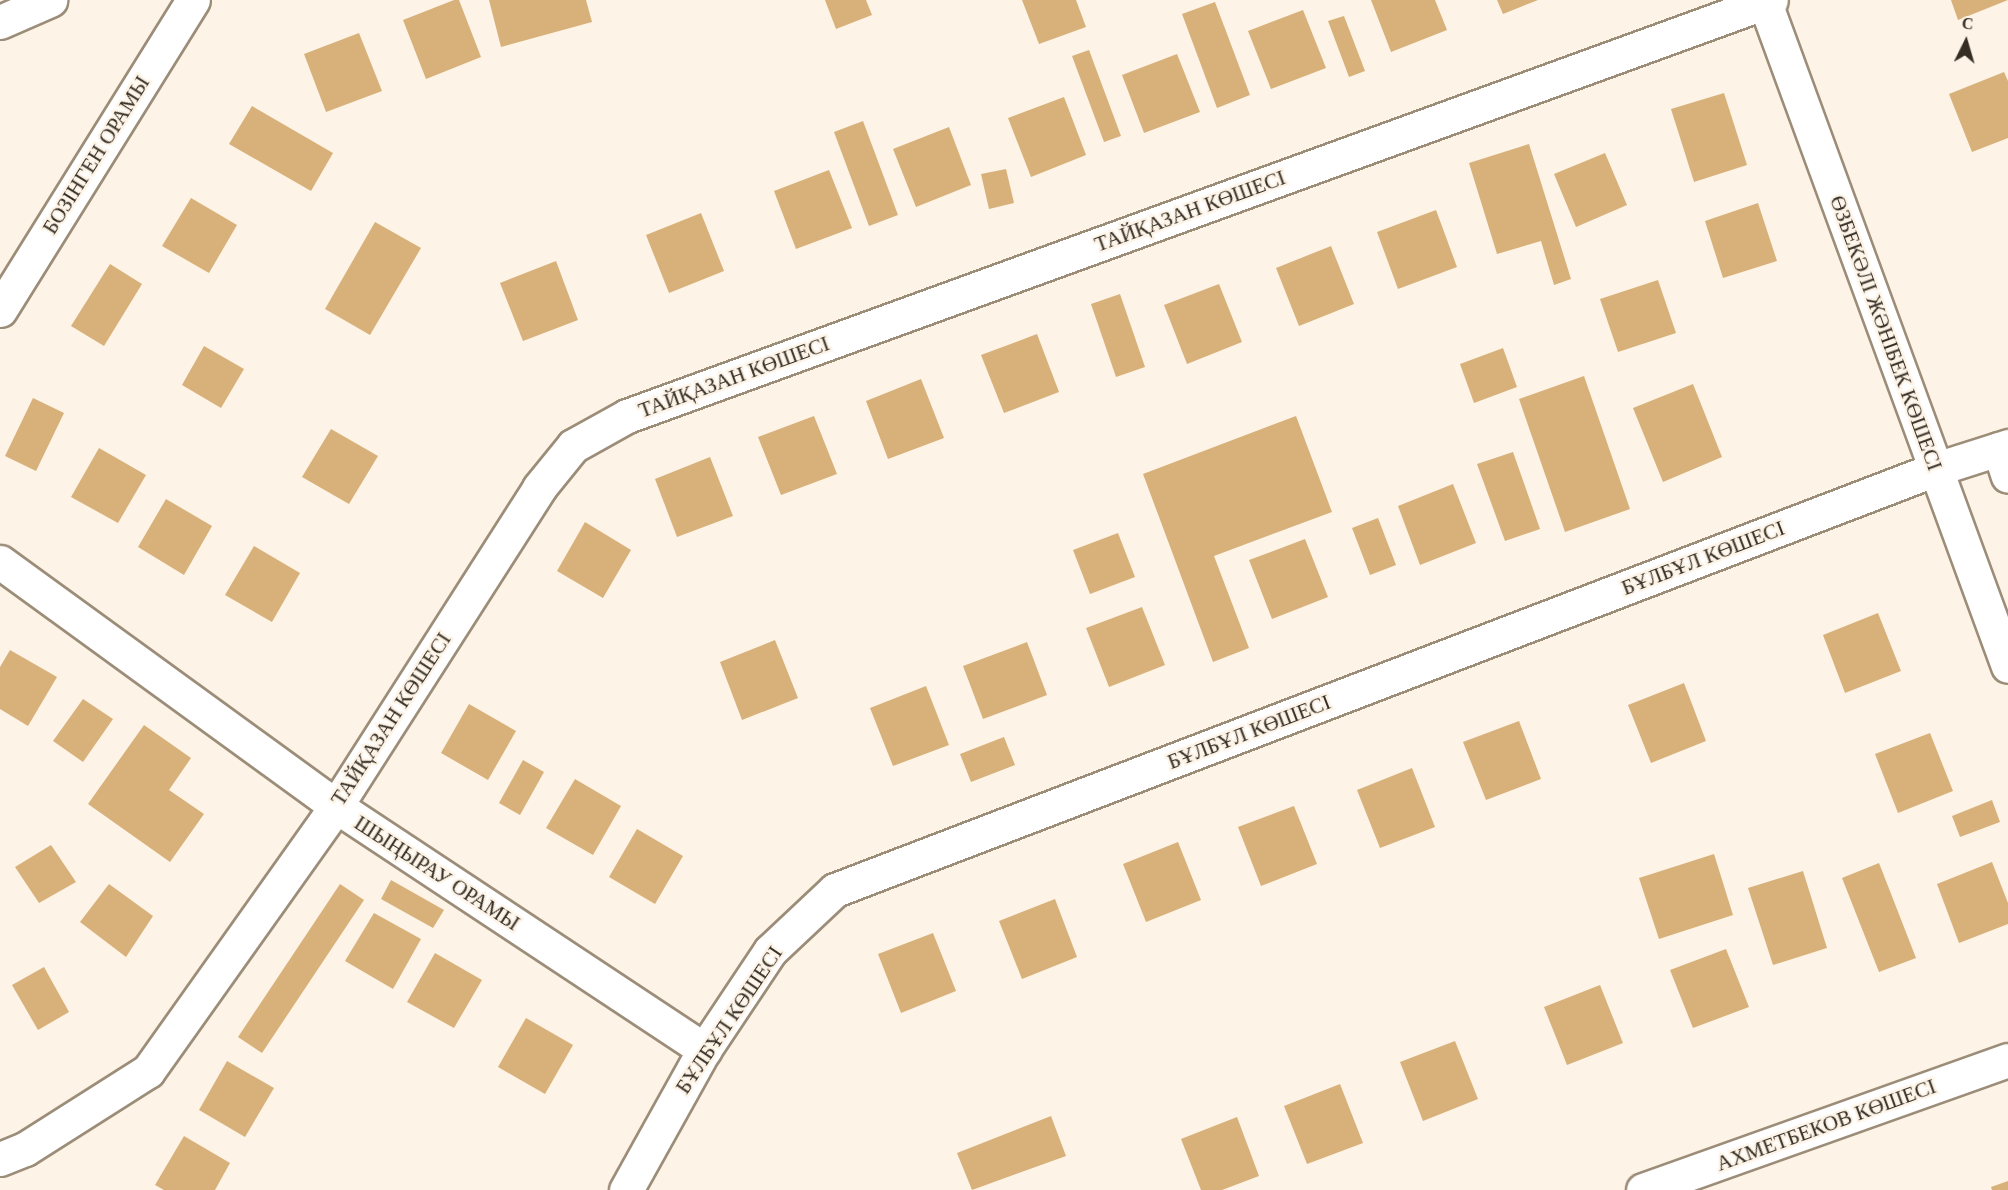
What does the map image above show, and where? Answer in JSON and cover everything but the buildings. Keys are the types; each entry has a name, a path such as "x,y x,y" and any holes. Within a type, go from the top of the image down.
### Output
{"street":[{"path":"0,21 50,0"},
{"name":"БОЗІНГЕН ОРАМЫ","path":"0,310 192,0"},
{"name":"ӨЗБЕКӘЛІ ЖӘНІБЕК КӨШЕСІ","path":"1766,1 2008,666"},
{"name":"ТАЙҚАЗАН КӨШЕСІ","path":"0,1159 25,1149 148,1071 336,806 539,488 573,446 627,416 1766,1"},
{"name":"БҰЛБҰЛ КӨШЕСІ","path":"626,1190 704,1050 770,951 835,891 1936,469 2005,457"},
{"name":"ШЫҢЫРАУ ОРАМЫ","path":"0,562 336,806 704,1050"},
{"name":"АХМЕТБЕКОВ КӨШЕСІ","path":"1643,1190 2008,1060"}]}
